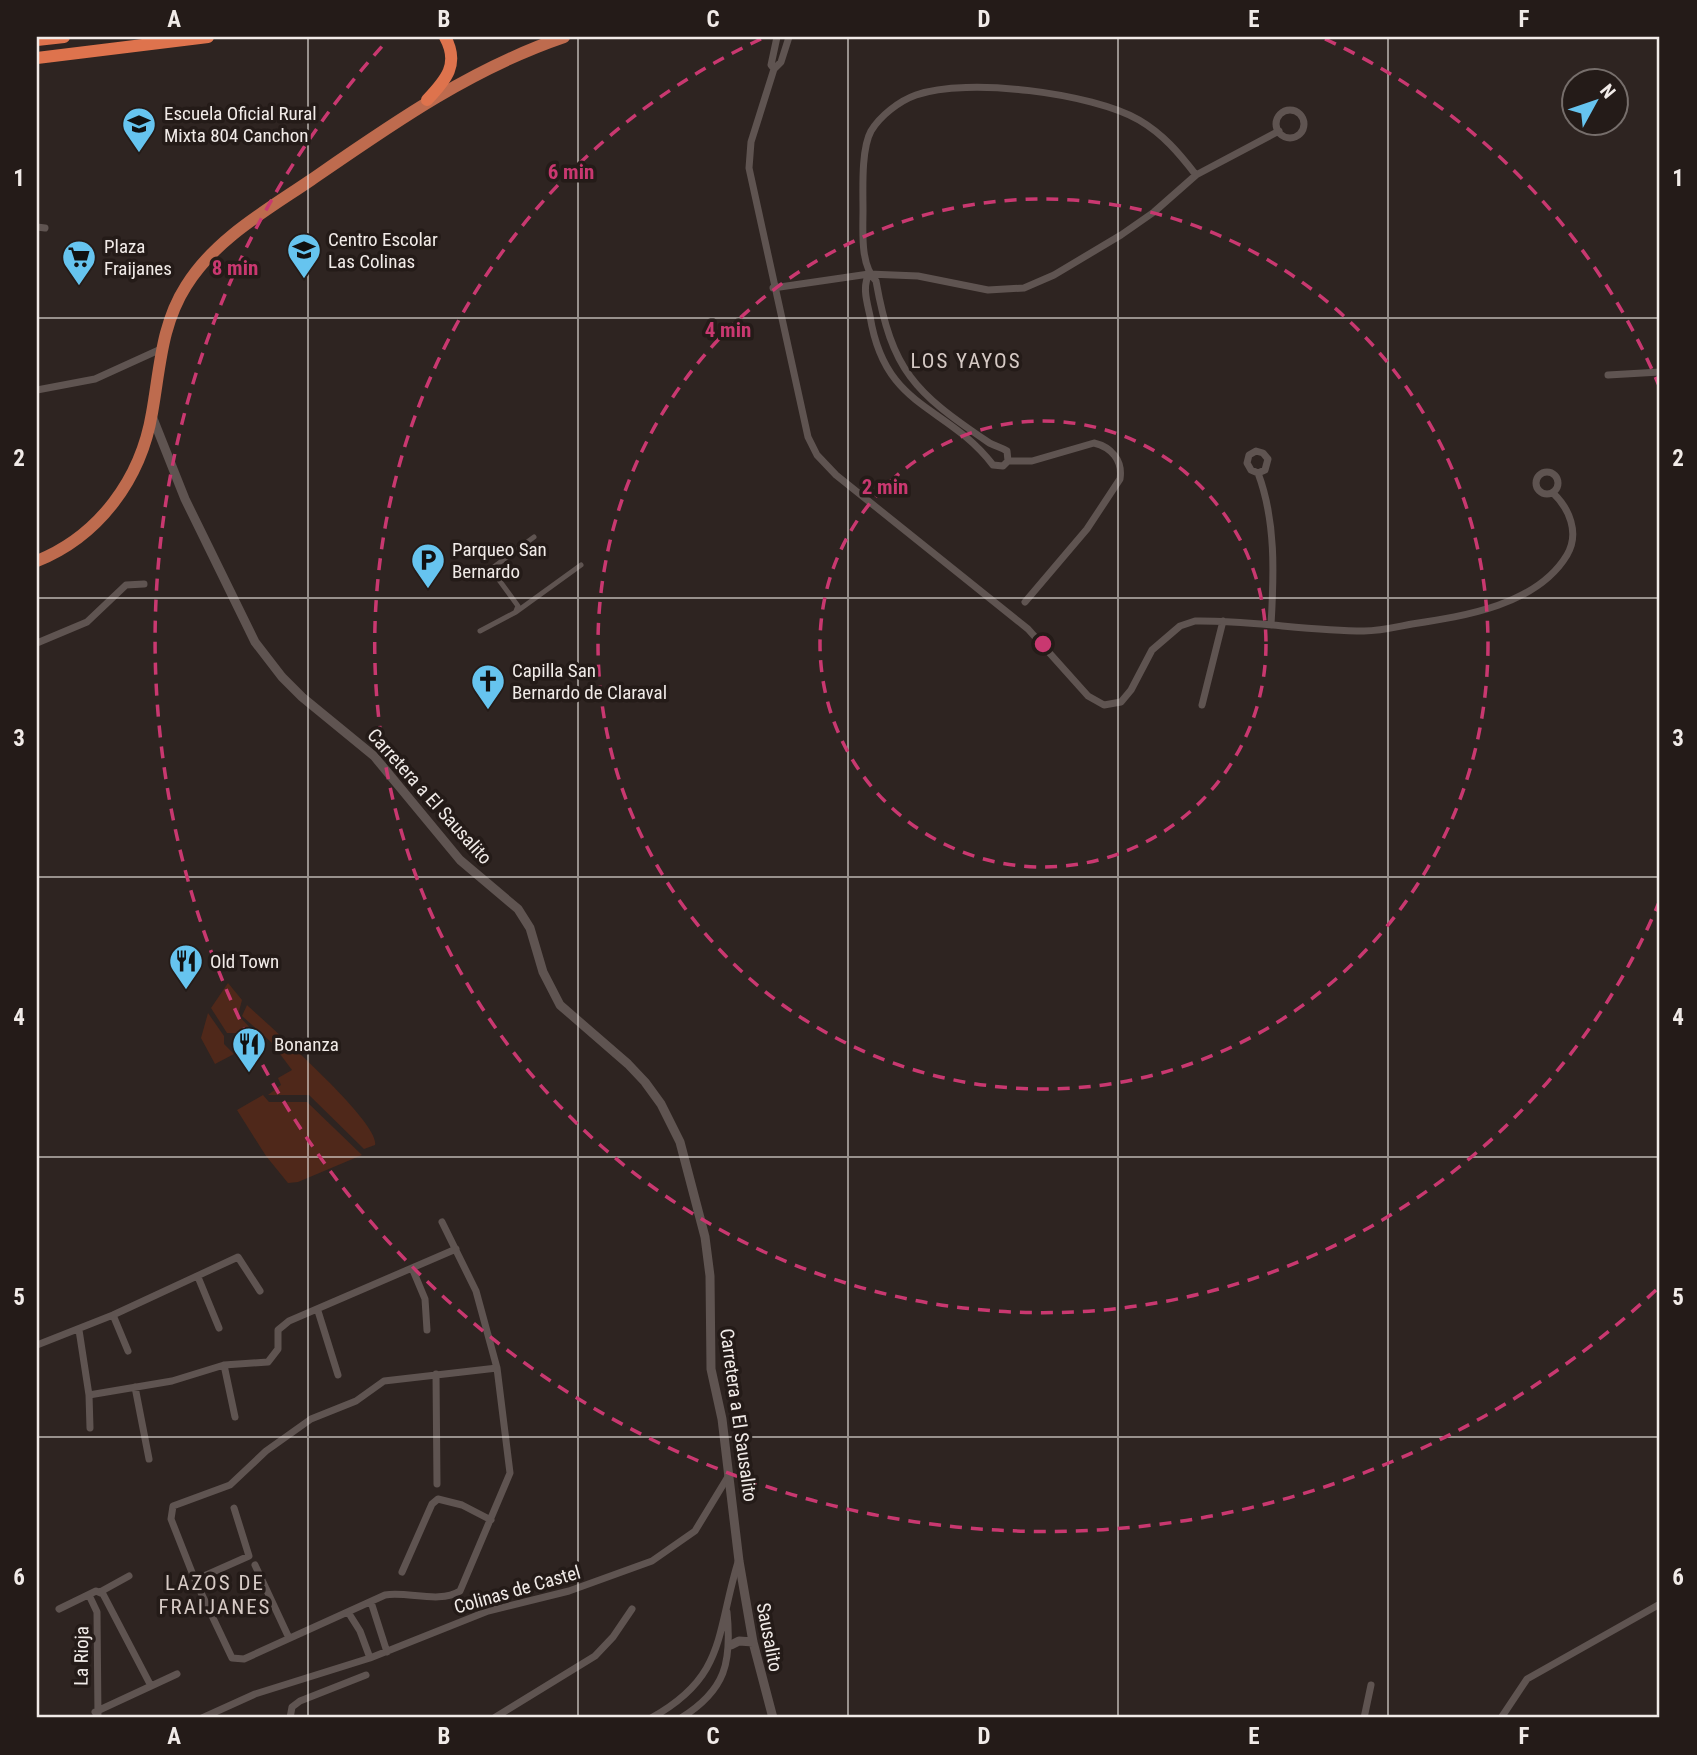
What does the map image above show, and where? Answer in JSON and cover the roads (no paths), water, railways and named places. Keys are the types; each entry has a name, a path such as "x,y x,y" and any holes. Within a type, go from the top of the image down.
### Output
{"highway":[{"path":"37,40 64,37"},
{"path":"37,58 208,37"},
{"path":"427,100 446,80 452,66 452,51 445,37"}],"main road":[{"path":"37,561 77,541 113,504 130,475 152,416 161,349 174,308 186,285 214,252 239,229 427,100 481,71 561,37"}],"street":[{"path":"774,69 771,65 777,37"},
{"path":"789,37 781,62 774,69 751,142 749,168 773,288 808,437 817,455 836,475 1028,629 1088,696 1104,705 1121,702 1131,690 1152,650 1170,634 1195,621 1368,631 1433,621 1499,605 1549,577 1570,550 1572,521 1563,503 1553,493"},
{"path":"1008,461 1003,467 993,465 984,452 912,400 881,359 873,333 864,283 869,274 863,212 863,178 870,133 884,116 916,95 961,88 1010,89 1083,100 1137,119 1177,150 1196,175"},
{"path":"773,288 869,274 918,276 988,290 1024,288 1054,275 1121,235 1154,212 1196,175 1279,131"},
{"path":"869,274 876,281 892,348 904,371 919,390 990,444 1005,449 1008,461"},
{"path":"37,390 95,379 161,349"},
{"path":"1608,375 1660,372"},
{"name":"Carretera a El Sausalito","path":"152,416 185,499 255,642 295,690 374,756 460,859 518,909 530,928 543,972 561,1005 628,1064 661,1104 680,1142 705,1237 710,1276 711,1370 722,1419 738,1560 726,1602 720,1638 708,1672"},
{"path":"1008,461 1032,461 1094,443 1112,453 1121,471 1120,479 1087,529 1026,602"},
{"path":"1258,472 1266,494 1272,543 1271,625"},
{"path":"516,612 518,606 491,569 534,537"},
{"path":"480,631 516,612 582,565"},
{"path":"37,643 87,622 126,585 144,584"},
{"path":"1202,705 1223,621"},
{"path":"442,1222 476,1291 498,1368 510,1473 460,1591 443,1596 400,1592 371,1602 242,1660 232,1658 170,1519 173,1506 230,1485 267,1451 311,1419 356,1401 384,1381 498,1368"},
{"path":"89,1395 172,1381 224,1365 268,1362 278,1349 277,1337 283,1325 456,1248"},
{"path":"37,1345 79,1330 238,1257 260,1291"},
{"path":"412,1268 425,1298 427,1329"},
{"path":"198,1277 219,1328"},
{"path":"318,1311 338,1374"},
{"path":"113,1315 128,1352"},
{"path":"79,1330 89,1395 90,1428"},
{"path":"224,1365 235,1417"},
{"path":"436,1374 437,1484"},
{"path":"135,1387 149,1459"},
{"name":"Colinas de Castel","path":"202,1718 255,1693 370,1658 488,1611 569,1591 652,1562 695,1531 729,1475"},
{"path":"402,1573 432,1504 438,1499 461,1505 491,1520"},
{"path":"195,1580 249,1556 234,1508"},
{"name":"Sausalito","path":"738,1560 753,1642 773,1718"},
{"path":"256,1565 289,1638"},
{"path":"59,1609 100,1592 129,1576"},
{"path":"100,1592 108,1600 151,1686"},
{"name":"La Rioja","path":"89,1595 97,1612 96,1715"},
{"path":"371,1602 387,1651"},
{"path":"681,1718 719,1685 731,1646 726,1602"},
{"path":"1500,1718 1527,1679 1660,1604"},
{"path":"494,1718 595,1656 613,1637 632,1608"},
{"path":"348,1612 360,1631 370,1658"},
{"path":"731,1646 739,1641 753,1642"},
{"path":"651,1718 708,1672 719,1685"},
{"path":"96,1715 177,1674"},
{"path":"290,1718 292,1707 300,1701 366,1675"},
{"path":"1364,1718 1371,1685"}],"place":[{"name":"Escuela Oficial Rural Mixta 804 Canchon","path":"139,154"},
{"name":"Centro Escolar Las Colinas","path":"304,280"},
{"name":"Plaza Fraijanes","path":"79,287"},
{"name":"Parqueo San Bernardo","path":"428,590"},
{"name":"Capilla San Bernardo de Claraval","path":"488,711"},
{"name":"Old Town","path":"186,991"},
{"name":"Bonanza","path":"249,1074"}],"district":[{"name":"LOS YAYOS","path":"966,361"},
{"name":"LAZOS DE FRAIJANES","path":"215,1595"}]}
